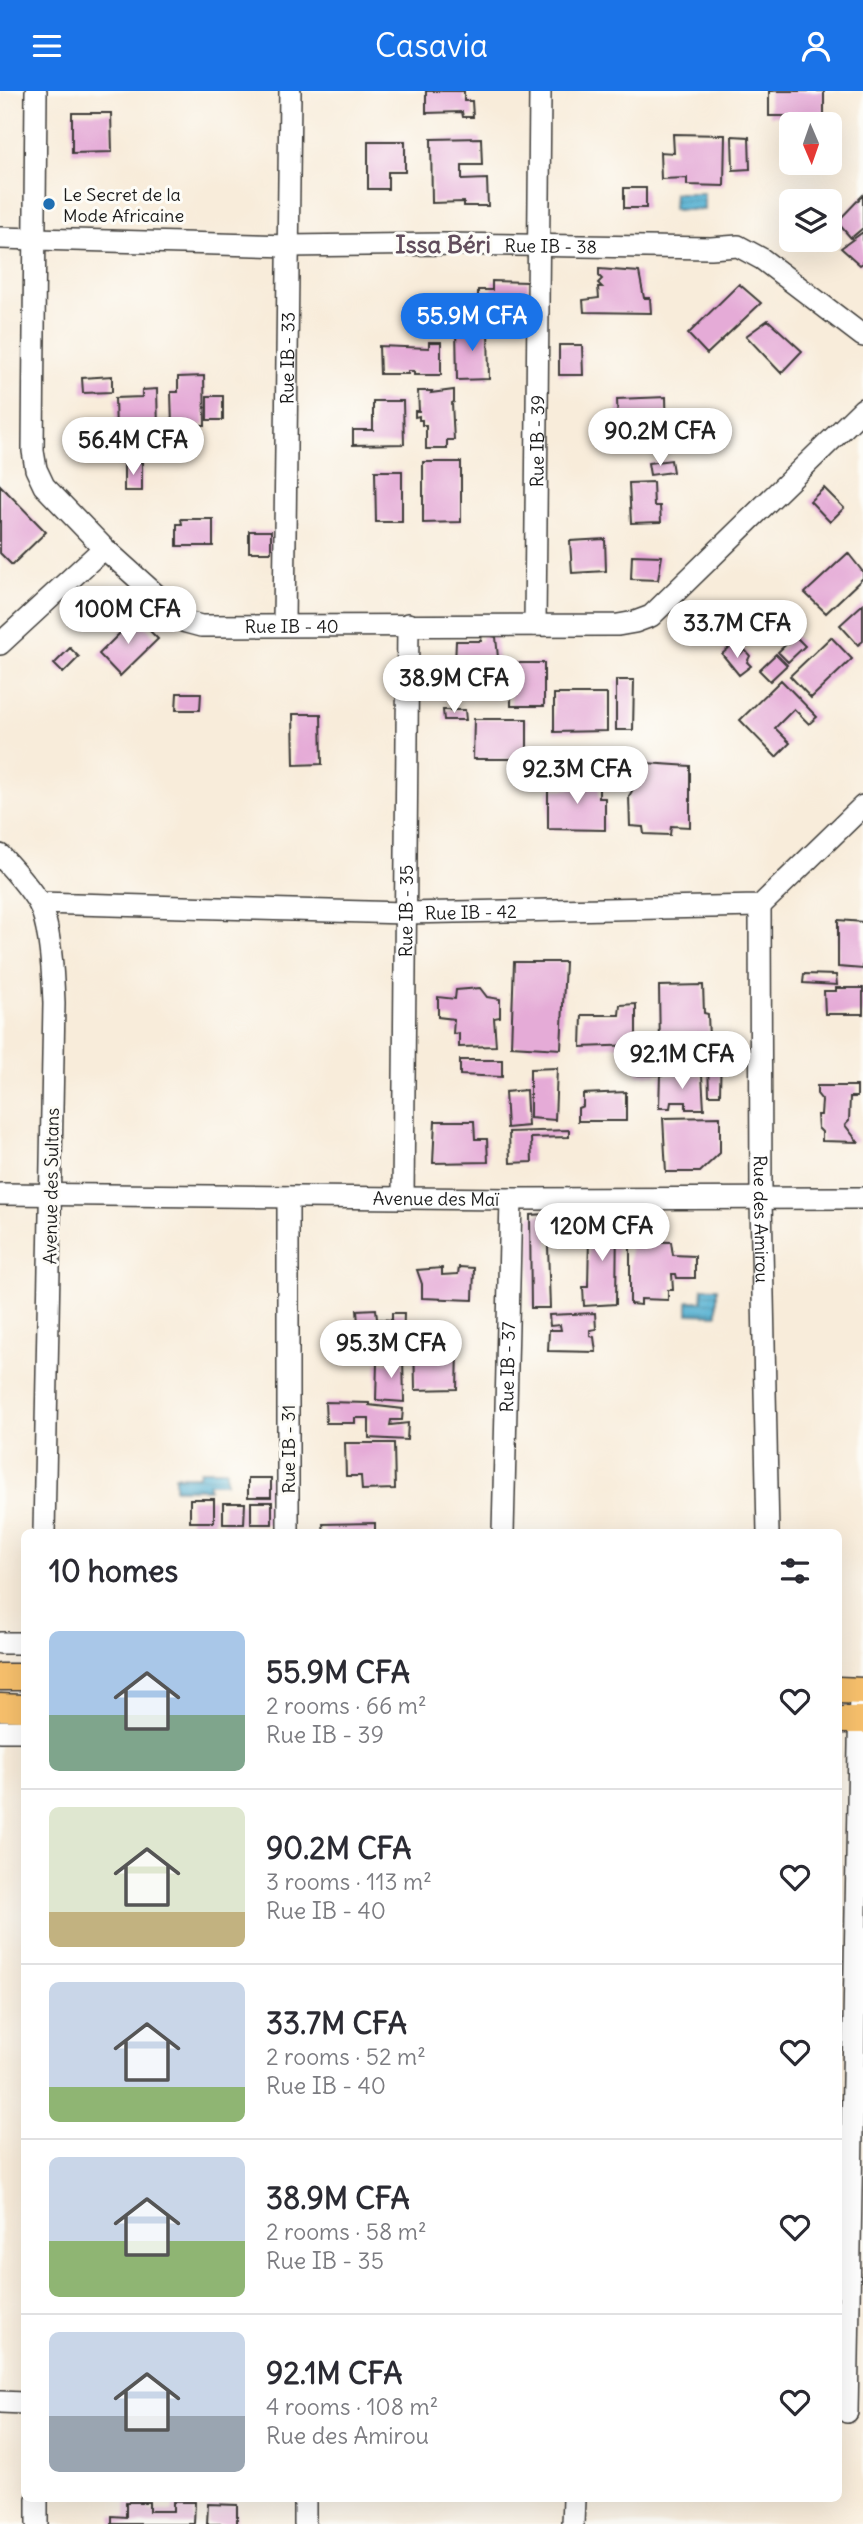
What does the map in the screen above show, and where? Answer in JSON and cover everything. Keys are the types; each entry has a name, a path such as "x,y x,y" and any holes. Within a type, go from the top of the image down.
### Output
{"main road":[{"path":"0,1677 21,1677"},
{"path":"0,1707 21,1707"}],"street":[{"name":"Rue IB - 40","path":"36,91 33,238 33,451 36,469 44,486 104,548 186,622 201,626 618,625 635,622 651,616 863,409"},
{"name":"Rue IB - 33","path":"284,624 290,91"},
{"name":"Rue IB - 39","path":"535,625 540,91"},
{"name":"Rue IB - 38","path":"0,238 288,246 738,246 762,259 863,336"},
{"path":"0,644 104,548"},
{"name":"Rue IB - 35","path":"403,1198 408,624"},
{"path":"760,906 863,806"},
{"name":"Avenue des Sultans","path":"0,855 39,903 48,940 54,1003 44,1529"},
{"name":"Rue IB - 42","path":"39,903 404,912 760,906"},
{"name":"Rue des Amirou","path":"760,906 761,1200 768,1529"},
{"name":"Avenue des Maï","path":"0,1194 511,1199 863,1198"},
{"name":"Rue IB - 31","path":"288,1197 288,1529"},
{"name":"Rue IB - 37","path":"503,1529 511,1199"},
{"path":"0,1643 21,1643"},
{"path":"849,2412 854,1690"},
{"path":"0,1731 21,1731"},
{"path":"0,2402 21,2403"},
{"path":"37,2502 37,2524"},
{"path":"305,2502 305,2524"},
{"path":"573,2524 574,2502"}],"water":[{"path":"674,193 704,193 704,210 673,210"},
{"path":"422,295 441,295 441,329 422,330"},
{"path":"703,1288 717,1288 717,1315 688,1314 688,1301 702,1301"},
{"path":"200,1470 226,1470 226,1483 209,1483 209,1489 175,1489 175,1476 199,1476"}],"building":[{"path":"426,91 464,91 464,101 472,101 473,117 463,117 462,112 426,113"},
{"path":"769,91 824,91 824,112 779,112 779,116 769,116"},
{"path":"72,113 111,113 112,152 72,153"},
{"path":"673,134 725,135 724,186 687,185 687,178 661,179 660,152 674,153"},
{"path":"732,136 749,137 750,169 733,170"},
{"path":"481,138 482,165 462,165 462,180 487,179 488,206 464,206 464,202 432,203 431,139"},
{"path":"368,141 405,141 405,172 388,172 388,189 368,189"},
{"path":"624,188 646,188 646,208 624,208"},
{"path":"863,195 863,228 851,238 842,228 842,217"},
{"path":"863,232 863,263 860,265 842,247"},
{"path":"599,269 639,272 644,298 650,298 651,313 584,312 583,300 599,298 598,287 602,287 598,283 602,279"},
{"path":"492,281 528,282 528,312 519,312 519,321 478,320 478,290 492,290"},
{"path":"739,284 761,303 707,354 688,334"},
{"path":"768,320 802,351 781,373 746,336"},
{"path":"456,327 488,327 489,379 457,380"},
{"path":"429,342 441,342 441,375 414,375 414,371 408,371 408,374 380,374 379,346 429,348"},
{"path":"559,345 582,345 583,375 559,375"},
{"path":"112,376 112,392 83,393 82,378"},
{"path":"204,376 205,425 172,425 171,392 178,392 178,377"},
{"path":"157,389 158,429 116,431 115,398 142,397 142,390"},
{"path":"454,390 454,440 447,440 447,449 426,449 426,425 422,425 419,416 415,417 415,411 419,411 418,391 432,391 431,393"},
{"path":"207,396 223,396 223,420 207,420"},
{"path":"666,397 667,440 608,442 608,428 618,427 617,399"},
{"path":"373,401 403,401 404,444 353,445 353,430 373,430"},
{"path":"671,460 673,472 650,475 648,463"},
{"path":"142,462 142,491 124,491 124,463"},
{"path":"423,462 461,462 461,522 423,523"},
{"path":"375,471 402,471 402,522 376,522"},
{"path":"653,482 654,506 660,506 661,522 631,523 629,483"},
{"path":"0,485 46,532 12,565 0,553"},
{"path":"824,488 844,508 830,522 810,501"},
{"path":"181,519 213,519 213,546 177,546 177,524 182,524"},
{"path":"249,531 271,531 271,552 249,552"},
{"path":"605,539 606,571 572,573 570,541"},
{"path":"848,553 863,572 863,578 826,613 805,593"},
{"path":"632,555 662,556 658,580 631,579"},
{"path":"863,604 863,641 858,645 840,625"},
{"path":"136,617 158,639 120,676 99,654"},
{"path":"482,634 496,637 499,668 455,665 456,641 481,641"},
{"path":"795,636 805,646 788,662 778,652"},
{"path":"831,637 852,659 811,698 790,676"},
{"path":"731,646 739,655 745,650 750,656 747,662 751,666 739,675 722,654"},
{"path":"70,648 79,657 63,673 54,664"},
{"path":"776,654 787,665 770,681 759,670"},
{"path":"511,663 544,663 544,706 511,706"},
{"path":"458,671 496,671 496,695 458,695"},
{"path":"616,680 634,680 633,730 616,730"},
{"path":"781,680 817,717 809,724 794,709 775,728 790,743 776,757 740,720"},
{"path":"177,693 201,693 200,710 176,710"},
{"path":"554,694 607,694 607,731 554,732"},
{"path":"443,710 465,710 466,720 444,720"},
{"path":"293,714 321,714 322,764 294,765"},
{"path":"474,719 527,719 527,759 473,759"},
{"path":"630,762 690,766 690,827 671,826 670,835 644,834 643,827 630,826 629,796 635,786 629,772"},
{"path":"570,777 599,778 599,798 605,798 605,830 548,829 548,789 570,789"},
{"path":"838,920 863,922 863,969 838,967"},
{"path":"514,962 565,962 561,1049 511,1046"},
{"path":"804,974 836,975 837,985 803,983"},
{"path":"703,985 704,1013 708,1014 709,1038 702,1039 701,1049 660,1049 659,986"},
{"path":"480,988 487,997 500,999 500,1017 494,1018 496,1046 459,1047 459,1033 453,1034 454,1019 438,1017 438,997 455,999 456,990"},
{"path":"836,988 863,988 863,1014 825,1014 824,991 836,991"},
{"path":"636,1004 636,1045 581,1047 582,1015 619,1015 620,1005"},
{"path":"658,1046 658,1052 676,1053 676,1060 657,1059 657,1075 637,1075 637,1047"},
{"path":"703,1048 721,1049 720,1095 709,1095 708,1061 678,1060 684,1052 703,1051"},
{"path":"460,1060 502,1060 502,1077 460,1075"},
{"path":"557,1068 555,1120 530,1118 530,1069"},
{"path":"660,1075 702,1075 704,1109 686,1109 686,1102 671,1102 670,1108 659,1108"},
{"path":"817,1086 857,1086 857,1097 850,1097 849,1121 845,1125 858,1142 822,1141 817,1115 821,1115 822,1100 817,1094"},
{"path":"526,1090 528,1126 507,1128 505,1092"},
{"path":"626,1092 626,1121 578,1121 578,1108 583,1106 583,1094"},
{"path":"720,1117 720,1153 700,1172 666,1172 663,1118"},
{"path":"435,1121 474,1121 475,1139 487,1139 488,1162 433,1163"},
{"path":"569,1130 569,1137 531,1138 532,1162 510,1163 509,1132"},
{"path":"547,1214 550,1308 531,1308 530,1215"},
{"path":"617,1219 616,1304 584,1306 583,1287 588,1287 589,1236 585,1235 585,1221"},
{"path":"630,1241 671,1242 673,1255 695,1256 695,1278 677,1278 676,1274 672,1274 673,1290 668,1290 668,1300 641,1299 641,1305 630,1304"},
{"path":"459,1267 474,1268 473,1300 422,1298 422,1284 417,1270 442,1268 442,1275 458,1274"},
{"path":"376,1309 377,1319 392,1320 392,1313 404,1313 403,1345 374,1346 374,1350 356,1349 354,1338 346,1339 346,1323 358,1323 357,1310"},
{"path":"595,1313 596,1329 590,1330 590,1336 594,1337 596,1352 548,1351 549,1330 561,1330 560,1325 550,1326 549,1315"},
{"path":"414,1337 443,1339 444,1349 458,1350 457,1389 415,1390"},
{"path":"390,1356 403,1357 404,1402 376,1400 377,1362 389,1363"},
{"path":"325,1402 369,1403 403,1409 402,1420 391,1420 390,1425 408,1423 407,1440 369,1438 369,1418 355,1418 355,1423 326,1423"},
{"path":"345,1443 394,1443 395,1489 362,1490 361,1476 346,1476"},
{"path":"248,1478 271,1478 271,1497 248,1497"},
{"path":"190,1499 214,1499 214,1522 190,1522"},
{"path":"251,1502 272,1502 272,1524 251,1524"},
{"path":"223,1503 245,1503 244,1524 223,1524"},
{"path":"375,1523 375,1529 324,1529 323,1524"},
{"path":"126,2502 149,2502 149,2511 173,2511 173,2502 195,2502 194,2524 112,2524 112,2516 126,2517"},
{"path":"208,2504 237,2505 237,2524 207,2524"}],"place":[{"name":"Le Secret de la Mode Africaine","path":"49,204"}],"district":[{"name":"Issa Béri","path":"443,244"}]}
